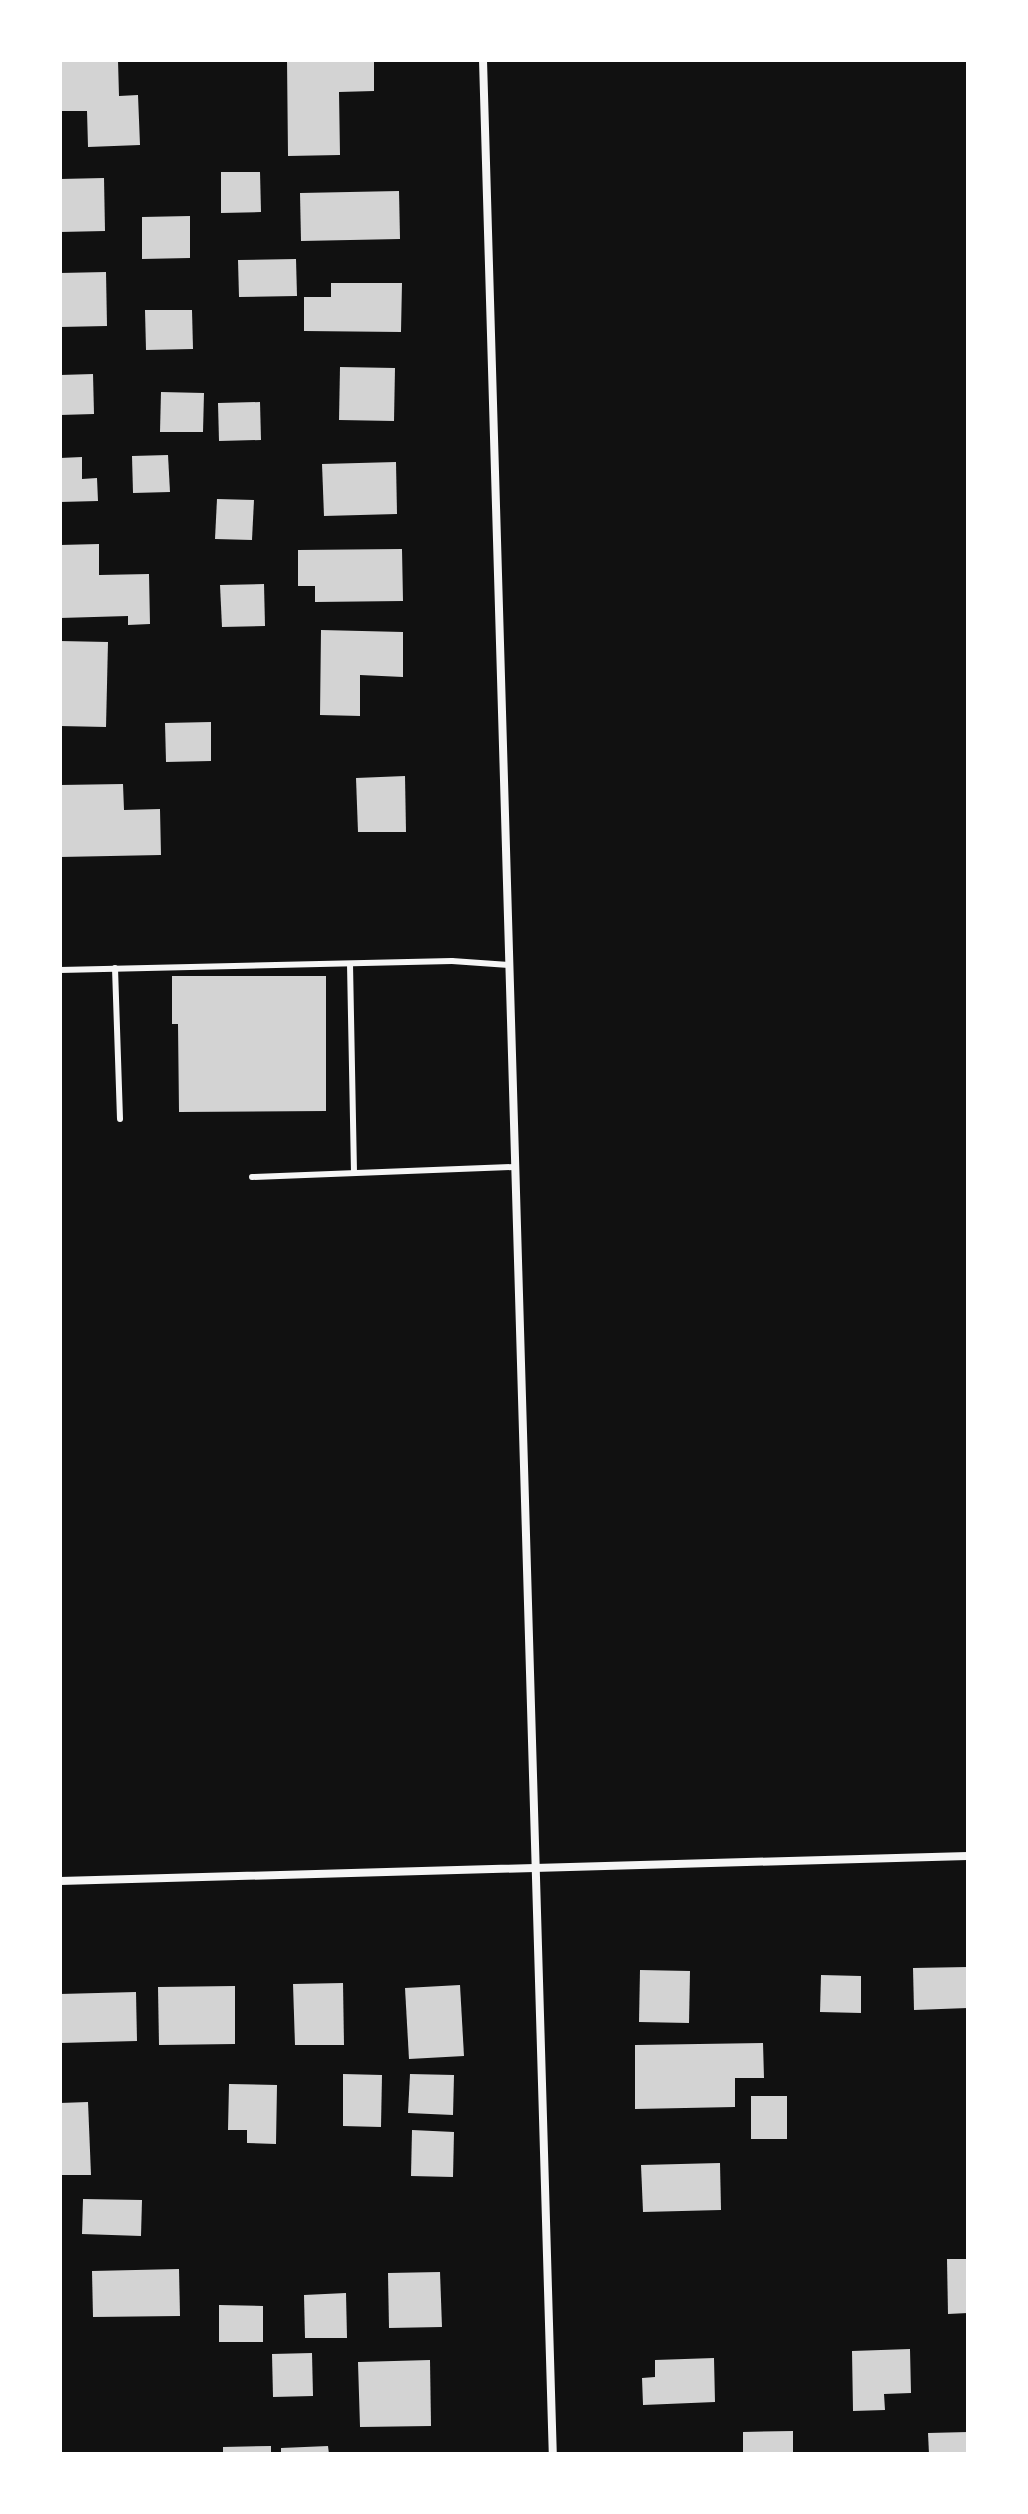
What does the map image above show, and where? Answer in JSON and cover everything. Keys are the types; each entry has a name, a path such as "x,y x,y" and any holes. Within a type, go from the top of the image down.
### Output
{"street":[{"path":"483,60 553,2454"},
{"path":"60,1881 968,1856"}],"lane":[{"path":"60,970 350,964 509,965"},
{"path":"350,964 354,1173"},
{"path":"115,968 120,1119"},
{"path":"252,1177 515,1167"}],"building":[{"path":"60,60 118,60 119,96 138,95 140,145 88,147 87,111 60,111"},
{"path":"287,60 374,60 374,91 339,92 340,155 288,156"},
{"path":"221,172 260,172 261,212 221,213"},
{"path":"104,178 105,231 60,232 60,179"},
{"path":"399,191 400,239 301,241 300,193"},
{"path":"190,216 190,258 142,259 142,217"},
{"path":"296,259 297,296 239,297 238,260"},
{"path":"106,272 107,326 60,327 60,273"},
{"path":"331,283 402,283 401,332 304,331 304,297 331,297"},
{"path":"145,310 192,310 193,349 146,350"},
{"path":"340,367 395,368 394,421 339,420"},
{"path":"93,374 94,414 60,415 60,375"},
{"path":"161,392 204,393 203,432 160,432"},
{"path":"260,402 261,440 219,441 218,403"},
{"path":"168,455 170,492 133,493 132,456"},
{"path":"82,457 82,479 97,478 98,501 60,502 60,458"},
{"path":"396,462 397,514 324,516 322,464"},
{"path":"217,499 254,500 252,540 215,539"},
{"path":"99,544 99,575 149,574 150,624 128,625 128,616 60,618 60,545"},
{"path":"402,549 403,601 315,602 315,586 298,586 298,550"},
{"path":"264,584 265,626 222,627 220,585"},
{"path":"321,630 403,632 403,677 360,675 360,716 320,715"},
{"path":"60,641 108,642 106,727 60,726"},
{"path":"211,722 211,761 166,762 165,723"},
{"path":"405,776 406,832 358,832 356,778"},
{"path":"123,784 124,810 160,809 161,855 60,857 60,785"},
{"path":"172,976 326,976 326,1111 179,1112 178,1024 172,1024"},
{"path":"968,1967 968,2008 914,2010 913,1968"},
{"path":"640,1970 690,1971 689,2023 639,2022"},
{"path":"821,1975 861,1976 861,2013 820,2012"},
{"path":"343,1983 344,2045 295,2045 293,1984"},
{"path":"460,1985 464,2056 409,2059 405,1988"},
{"path":"235,1986 235,2044 159,2045 158,1987"},
{"path":"136,1992 137,2041 60,2043 60,1994"},
{"path":"763,2043 764,2078 735,2078 735,2107 635,2109 635,2045"},
{"path":"343,2074 382,2075 381,2127 343,2126"},
{"path":"410,2074 454,2075 453,2115 408,2113"},
{"path":"229,2084 277,2085 276,2144 247,2143 247,2130 228,2130"},
{"path":"751,2096 787,2096 787,2139 751,2139"},
{"path":"88,2102 91,2175 60,2175 60,2103"},
{"path":"412,2130 454,2132 453,2177 411,2176"},
{"path":"720,2163 721,2210 643,2212 641,2165"},
{"path":"83,2199 142,2200 141,2236 82,2234"},
{"path":"947,2259 968,2259 968,2313 948,2314"},
{"path":"179,2269 180,2316 93,2317 92,2271"},
{"path":"440,2272 442,2327 389,2328 388,2273"},
{"path":"346,2293 347,2338 305,2338 304,2295"},
{"path":"219,2305 263,2306 263,2342 219,2342"},
{"path":"910,2349 911,2393 884,2394 885,2410 853,2411 852,2351"},
{"path":"312,2353 313,2396 273,2397 272,2354"},
{"path":"714,2358 715,2402 643,2405 642,2378 655,2377 655,2360"},
{"path":"430,2360 431,2426 360,2427 358,2362"},
{"path":"793,2431 793,2454 743,2454 743,2432"},
{"path":"968,2432 968,2454 929,2454 928,2433"},
{"path":"271,2446 271,2454 223,2454 223,2447"},
{"path":"328,2446 329,2454 281,2454 281,2448"}]}
